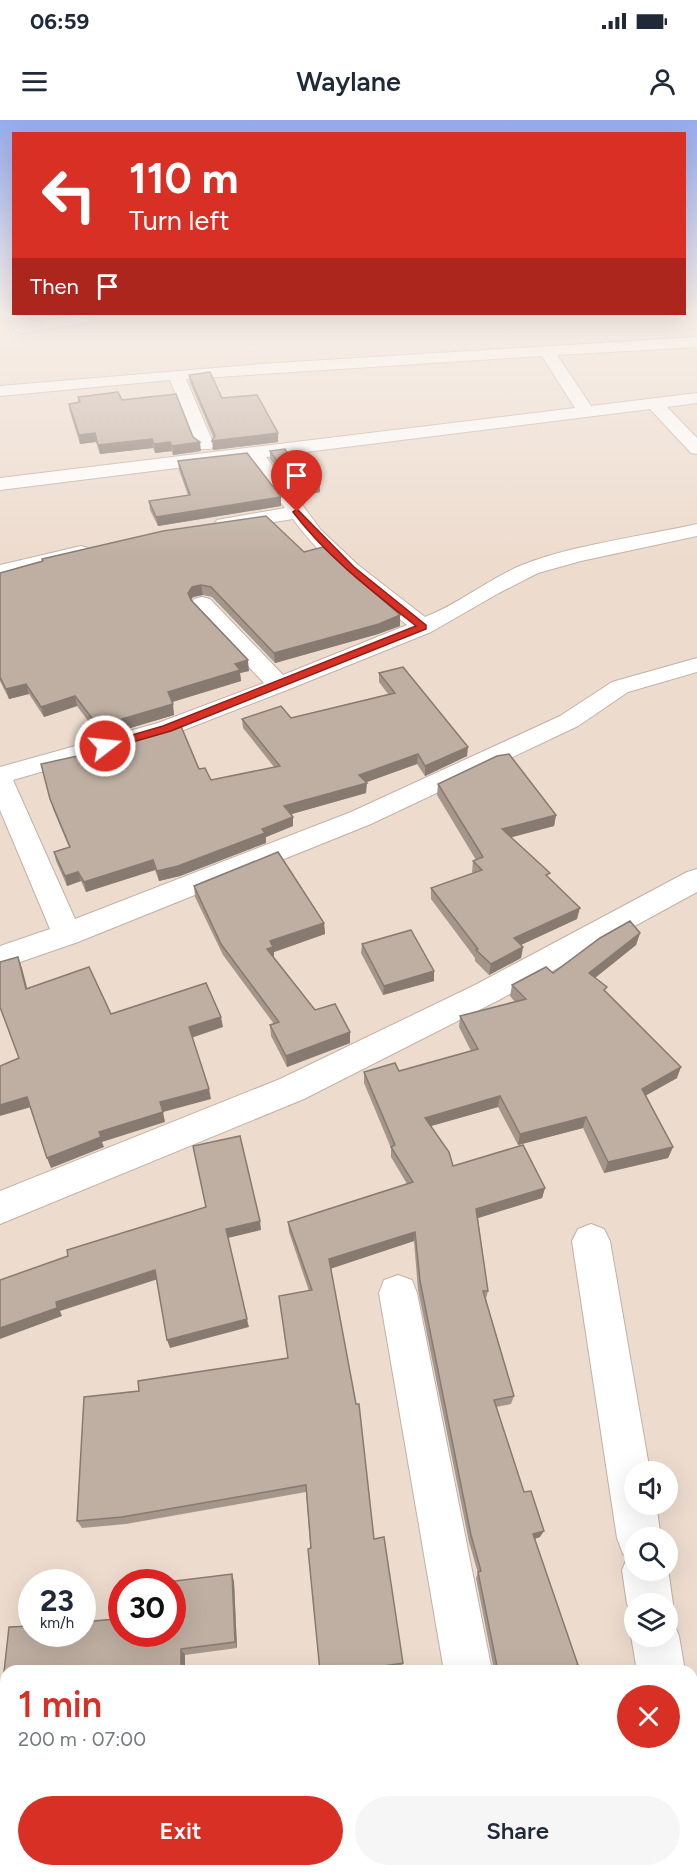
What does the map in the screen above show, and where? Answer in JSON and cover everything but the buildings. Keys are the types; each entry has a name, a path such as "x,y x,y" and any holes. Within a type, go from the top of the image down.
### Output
{"street":[{"path":"183,393 205,445"},
{"path":"574,393 586,412"},
{"path":"0,484 654,403 694,402"},
{"path":"654,403 697,448"},
{"path":"254,453 314,534 351,569 423,627"},
{"path":"208,526 297,512"},
{"path":"67,934 0,777 167,728 279,685 423,627 491,588 531,569 577,556 697,530"},
{"path":"0,571 100,548"},
{"path":"202,604 279,685"},
{"path":"0,958 67,934 361,818 569,721 620,687 697,665"},
{"path":"0,1208 292,1089 486,993 697,879"},
{"path":"591,1242 637,1527"},
{"path":"398,1293 467,1665"},
{"path":"658,1647 660,1665"}],"route":[{"path":"105,746 167,728 423,627 351,569 314,534 297,512"}]}
